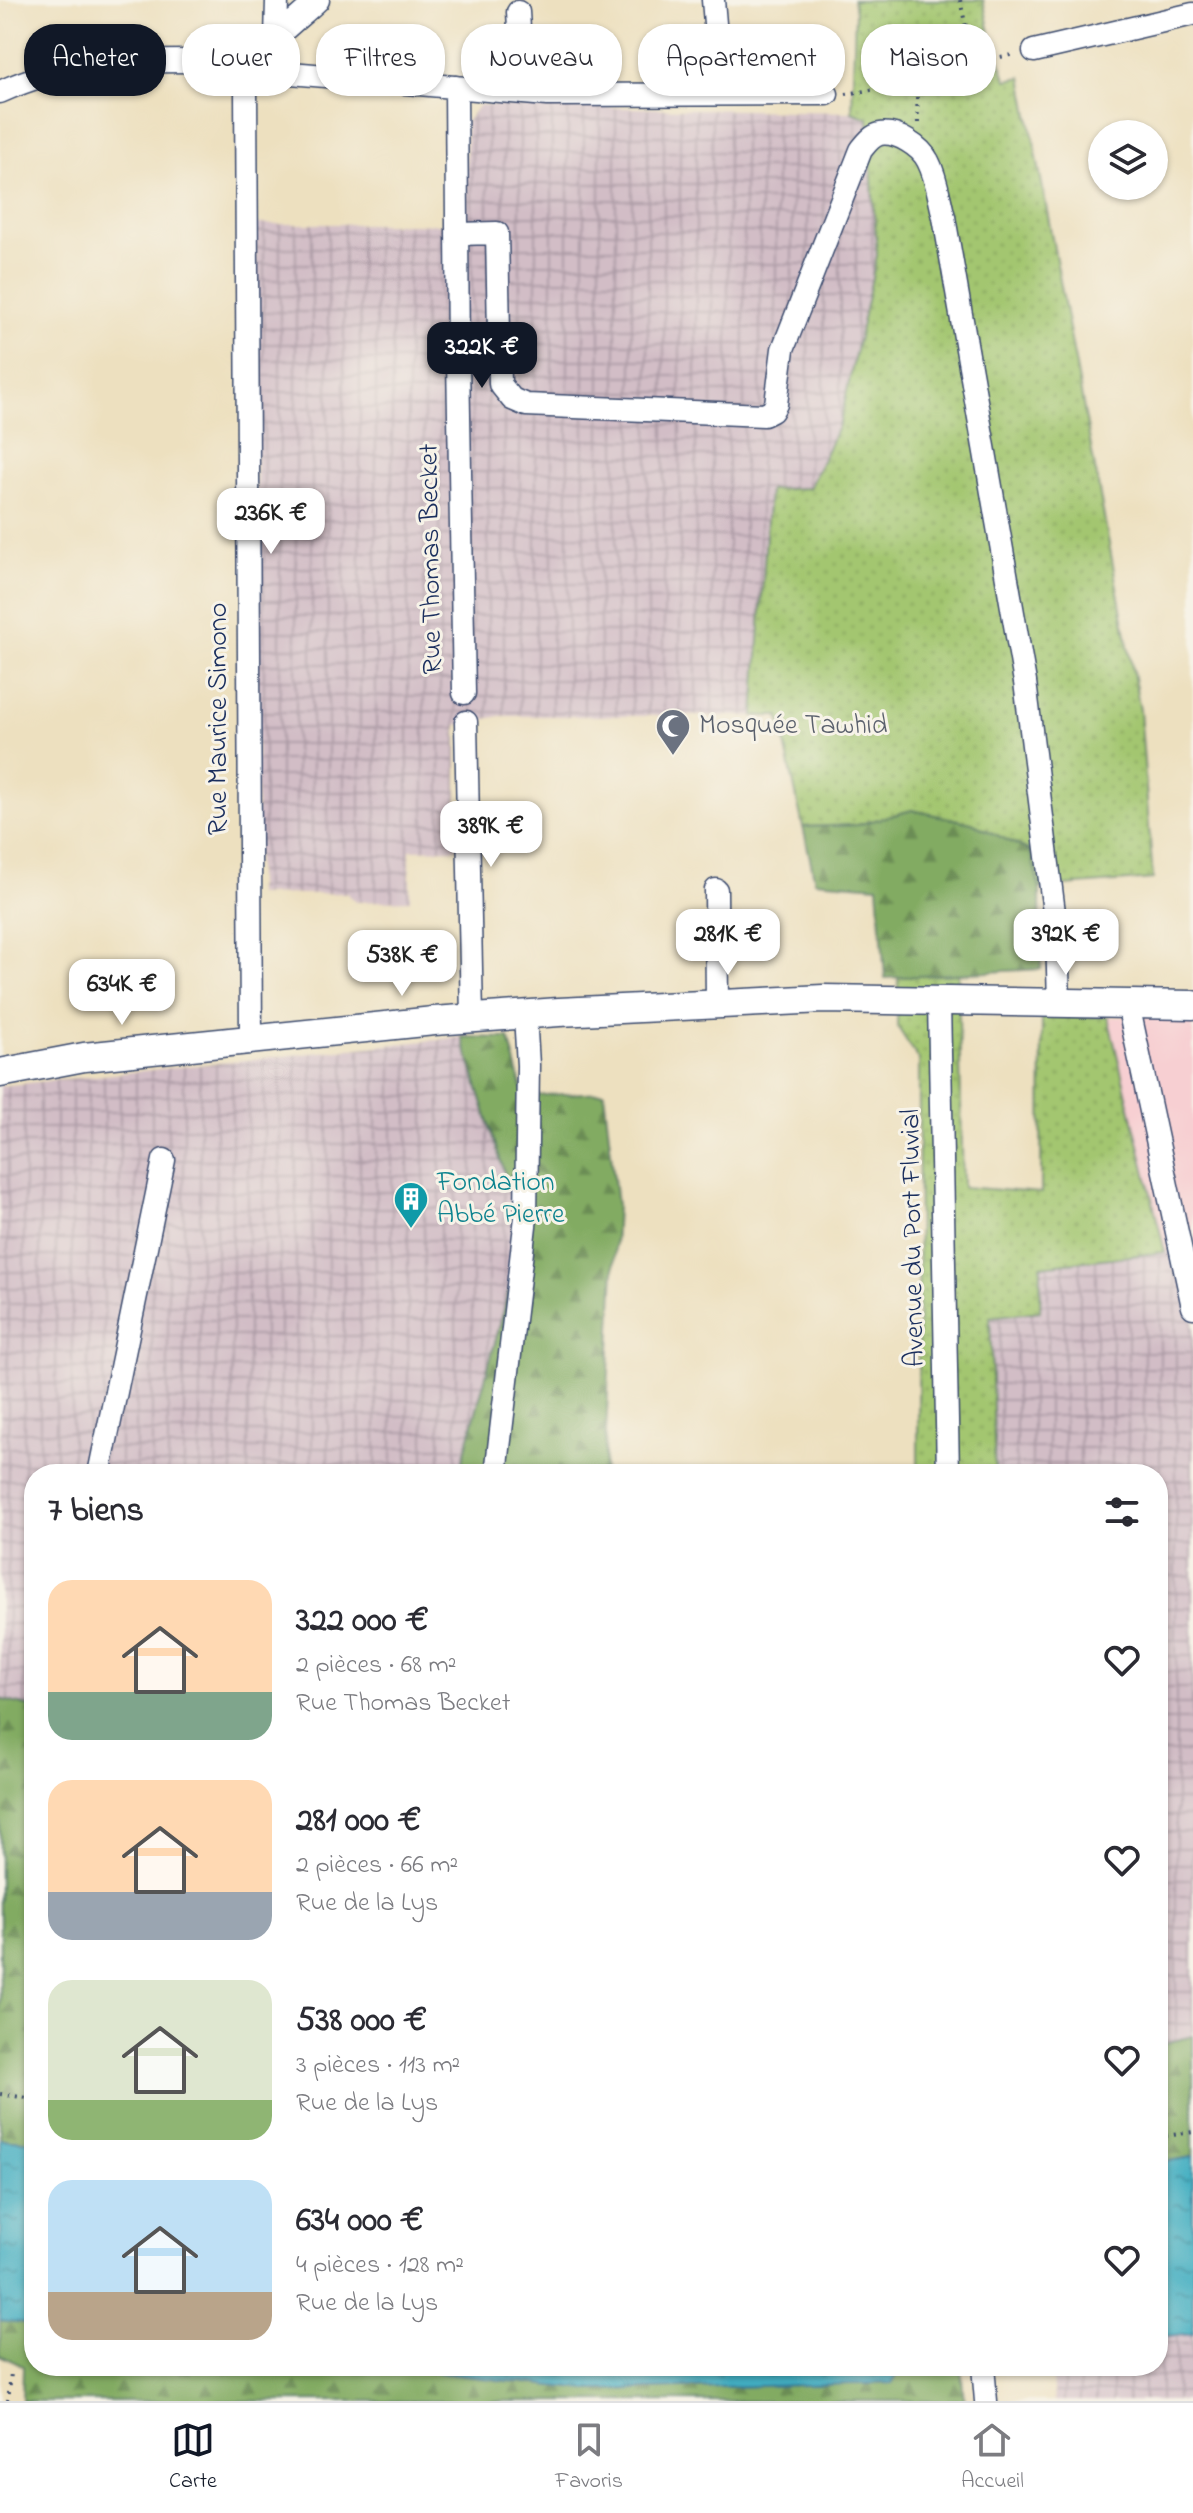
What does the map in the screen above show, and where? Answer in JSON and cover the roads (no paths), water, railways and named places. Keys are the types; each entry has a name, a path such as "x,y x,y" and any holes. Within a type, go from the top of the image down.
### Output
{"main road":[{"path":"0,1073 84,1057 472,1018 717,1003 823,999 1193,1005"}],"street":[{"path":"276,24 277,0"},
{"path":"291,24 318,0"},
{"path":"713,0 715,24"},
{"path":"518,12 519,24"},
{"path":"1034,51 1193,14"},
{"path":"0,92 52,73 92,64 182,62"},
{"path":"300,74 461,87"},
{"name":"Rue Thomas Becket","path":"456,87 464,693"},
{"name":"Rue Maurice Simono","path":"246,96 251,1040"},
{"path":"457,234 497,233 500,384 512,399 526,405 764,415 772,411 776,404 785,342 856,158 869,140 880,134 897,136 920,150 930,164 944,217 1025,682 1057,936 1059,1003"},
{"path":"466,722 472,1018"},
{"path":"716,890 717,1003"},
{"name":"Avenue du Port Fluvial","path":"939,1001 948,1464"},
{"path":"1128,1004 1193,1307"},
{"path":"497,1464 525,1227 528,1076 525,1015"},
{"path":"101,1464 164,1160"},
{"path":"984,2376 986,2401"}],"water":[{"path":"0,2139 24,2141 24,2323 0,2320"},
{"path":"1193,2157 1193,2334 1168,2337 1168,2161"},
{"path":"468,2376 896,2376 892,2383 589,2390"}],"place":[{"name":"Mosquée Tawhid","path":"673,757"},
{"name":"Fondation Abbé Pierre","path":"411,1230"}]}
